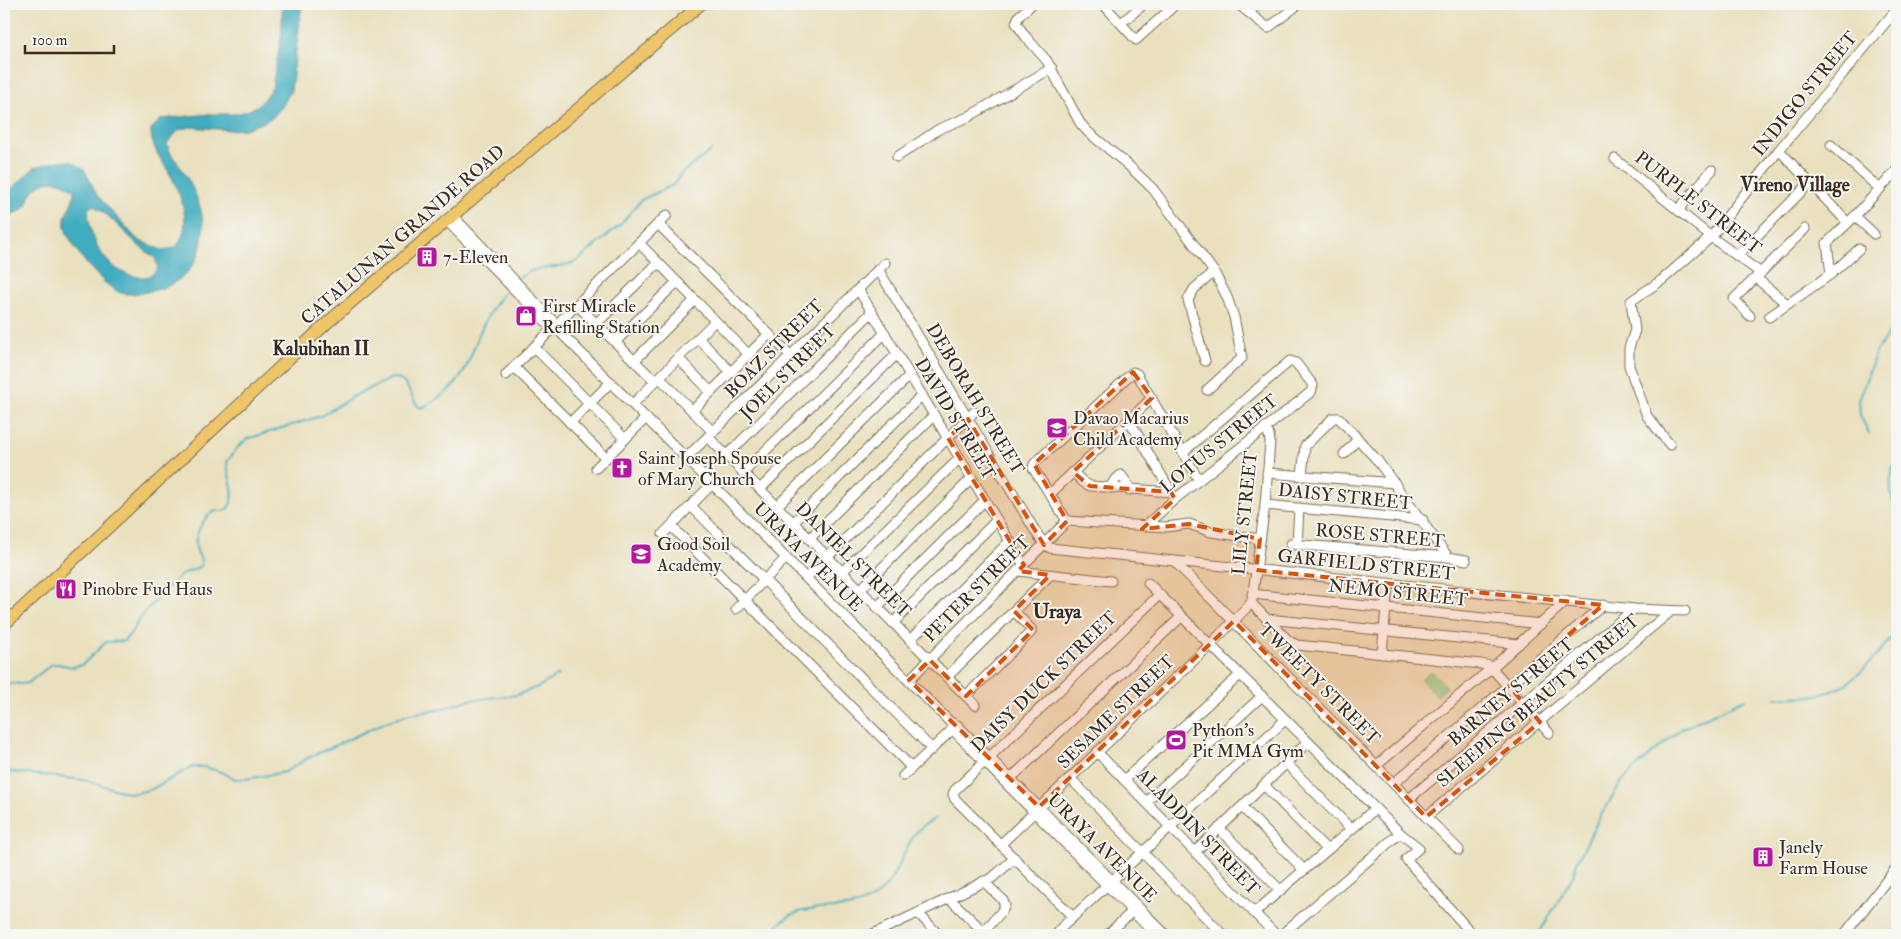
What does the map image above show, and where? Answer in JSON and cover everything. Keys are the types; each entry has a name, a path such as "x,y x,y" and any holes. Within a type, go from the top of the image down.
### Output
{"main road":[{"name":"CATALUNAN GRANDE ROAD","path":"4,625 315,334 449,217 701,4"}],"street":[{"path":"1032,4 1019,16 1016,23 1052,68 1074,115 1088,132 1154,189 1214,272 1227,296 1243,356 1240,362 1207,390"},
{"path":"1103,4 1136,40 1176,4"},
{"path":"1121,23 1144,4"},
{"path":"1238,4 1268,28 1299,4"},
{"path":"1248,12 1258,4"},
{"name":"INDIGO STREET","path":"1670,445 1647,416 1629,366 1629,348 1635,330 1631,301 1662,280 1711,237 1779,150 1897,9"},
{"path":"897,157 939,129 968,117 1052,68"},
{"path":"1831,145 1880,189"},
{"path":"1779,150 1848,223"},
{"name":"PURPLE STREET","path":"1615,159 1737,256 1759,275 1787,304"},
{"path":"1678,210 1712,170"},
{"path":"1831,274 1827,243 1855,216 1897,170"},
{"path":"1737,256 1810,183"},
{"path":"506,375 556,328 667,215"},
{"path":"1855,216 1874,234"},
{"name":"URAYA AVENUE","path":"449,217 556,328 1110,883 1156,935"},
{"path":"658,224 790,356"},
{"path":"1750,316 1734,299 1805,230"},
{"path":"639,243 748,355"},
{"path":"1769,317 1831,274 1859,249"},
{"path":"596,324 658,263"},
{"name":"BOAZ STREET","path":"686,458 881,266"},
{"name":"DEBORAH STREET","path":"881,266 971,415 1037,534 1045,545"},
{"path":"1205,361 1188,300 1194,289 1214,272"},
{"path":"615,342 677,282"},
{"name":"DAVID STREET","path":"858,289 1010,541 1021,568"},
{"path":"634,361 695,300"},
{"name":"DANIEL STREET","path":"577,305 634,361 692,411 726,456 975,706"},
{"name":"JOEL STREET","path":"726,456 872,312"},
{"path":"632,404 715,321"},
{"path":"743,473 885,333"},
{"path":"692,411 769,334"},
{"path":"698,338 731,372"},
{"path":"534,347 625,439"},
{"path":"760,490 897,354"},
{"path":"678,358 711,392"},
{"name":"LOTUS STREET","path":"1145,526 1173,496 1199,480 1311,392 1314,388 1312,384 1292,361 1289,362 1183,452"},
{"path":"514,367 606,458"},
{"path":"1199,480 1152,398 1137,374 1133,372 1033,465 1067,520 1166,527 1189,524 1211,532 1260,539"},
{"path":"777,506 910,374"},
{"path":"570,422 611,382"},
{"path":"793,523 922,395"},
{"path":"1050,494 1152,398"},
{"path":"810,539 934,415"},
{"path":"806,578 971,415"},
{"path":"1302,476 1305,446 1335,417 1340,419 1423,520 1448,558"},
{"path":"596,468 646,418"},
{"path":"1129,420 1173,496"},
{"name":"LILY STREET","path":"1252,599 1270,438 1265,427"},
{"path":"1344,454 1358,439"},
{"path":"842,572 960,458"},
{"path":"1110,488 1122,471 1128,490"},
{"path":"1073,472 1087,485 1173,496"},
{"path":"1267,473 1395,484"},
{"path":"860,590 972,478"},
{"path":"663,534 712,484"},
{"path":"877,606 985,500"},
{"name":"DAISY STREET","path":"1264,505 1423,520"},
{"path":"691,506 932,749"},
{"name":"ROSE STREET","path":"1299,508 1294,544 1466,560"},
{"path":"893,623 997,520"},
{"name":"PETER STREET","path":"909,680 1045,545 1067,520"},
{"path":"671,526 912,768"},
{"path":"910,640 1010,541"},
{"name":"GARFIELD STREET","path":"1045,545 1053,549 1388,584 1634,608 1685,611"},
{"path":"736,609 786,558"},
{"name":"TWEETY STREET","path":"1174,561 1459,850"},
{"path":"1021,568 1050,575 1112,581"},
{"path":"947,677 1050,575"},
{"path":"1148,583 1375,809 1419,848 1406,859 1473,935"},
{"path":"1382,654 1388,584"},
{"name":"DAISY DUCK STREET","path":"1001,844 955,799 953,794 955,790 1160,595"},
{"path":"1252,599 1267,619 1294,644 1481,664 1493,667 1549,733"},
{"name":"SESAME STREET","path":"1001,844 1210,645 1234,621 1252,599"},
{"name":"NEMO STREET","path":"1252,599 1386,608 1541,624"},
{"path":"1377,766 1493,667 1566,601"},
{"path":"1394,783 1603,605"},
{"name":"BARNEY STREET","path":"1410,799 1634,608"},
{"path":"966,696 1031,632 1032,629 1014,611"},
{"name":"SLEEPING BEAUTY STREET","path":"1426,817 1671,611"},
{"path":"1008,781 1181,616"},
{"path":"1267,619 1518,644"},
{"path":"1124,780 1240,675"},
{"path":"1146,802 1262,696"},
{"path":"1059,930 1285,720"},
{"path":"903,776 953,726"},
{"path":"1195,852 1308,742"},
{"name":"ALADDIN STREET","path":"1097,752 1276,935"},
{"path":"1286,763 1351,829"},
{"path":"1070,778 1223,935"},
{"path":"1264,785 1327,850"},
{"path":"1242,806 1304,870"},
{"path":"1254,912 1375,809"},
{"path":"1220,828 1280,890"},
{"path":"1281,935 1400,833"},
{"path":"1001,844 1073,917"},
{"path":"871,935 983,882 996,875 1015,858"},
{"path":"1844,935 1897,867"},
{"path":"949,898 983,934 1005,905 1002,899 983,882"},
{"name":"URAYA AVENUE","path":"1135,909 1166,935"},
{"path":"1107,935 1135,909"},
{"path":"918,913 935,931 936,935"}],"highlighted area":[{"path":"1133,372 1152,398 1073,472 1090,486 1171,492 1175,499 1142,529 1189,524 1260,539 1256,570 1603,605 1509,686 1540,722 1426,817 1234,621 1039,807 909,680 930,660 966,696 1033,630 1014,611 1050,575 1018,571 1024,565 948,438 968,419 1044,545 1067,521 1034,464"}],"green space":[{"path":"1431,671 1447,687 1437,696 1421,680"}],"water":[{"path":"282,4 302,4 291,90 282,107 273,117 245,129 230,130 189,127 179,130 167,143 193,189 202,213 203,222 202,243 199,254 194,264 179,279 159,289 134,294 121,293 105,283 80,255 68,235 65,227 65,217 73,200 74,191 60,182 50,181 40,185 33,191 22,210 4,217 4,196 35,167 59,161 71,161 84,169 97,195 138,240 162,250 175,248 183,233 185,216 181,199 171,175 153,144 151,129 161,119 209,114 234,114 247,111 259,105 272,88 282,31","holes":["93,205 108,216 139,246 155,258 158,267 153,274 142,277 127,274 117,269 102,253 92,232 88,209"]}],"waterway":[{"path":"517,279 530,271 566,265 577,261 621,224 641,200 673,185 683,172 711,151"},
{"path":"4,686 13,683 28,683 52,664 72,667 82,665 106,642 124,641 143,614 175,580 201,566 196,546 199,529 209,515 215,511 225,511 230,506 233,494 227,462 238,447 247,439 321,416 350,398 392,378 398,379 406,385 421,408 445,394 463,373 485,322 495,304 508,288"},
{"path":"1869,433 1860,415 1859,400 1876,352 1897,320"},
{"path":"1897,457 1891,478 1892,498 1897,511"},
{"path":"1776,698 1816,695 1845,685 1873,660 1897,631"},
{"path":"4,771 84,780 128,793 152,789 192,767 205,767 235,779 246,779 285,772 308,758 386,722 410,714 437,710 469,700 517,695 540,686 558,675"},
{"path":"1538,935 1573,876 1577,862 1598,820 1621,783 1632,771 1681,729 1745,699"},
{"path":"767,935 791,915 810,910 853,906 873,898 887,885 915,834 924,825 936,818"}],"place":[{"name":"7-Eleven","path":"427,257"},
{"name":"First Miracle Refilling Station","path":"526,316"},
{"name":"Davao Macarius Child Academy","path":"1057,428"},
{"name":"Saint Joseph Spouse of Mary Church","path":"622,468"},
{"name":"Good Soil Academy","path":"641,554"},
{"name":"Pinobre Fud Haus","path":"66,589"},
{"name":"Python's Pit MMA Gym","path":"1176,740"},
{"name":"Janely Farm House","path":"1763,857"}],"district":[{"name":"Vireno Village","path":"1795,185"},
{"name":"Kalubihan II","path":"321,349"},
{"name":"Uraya","path":"1057,611"}]}
